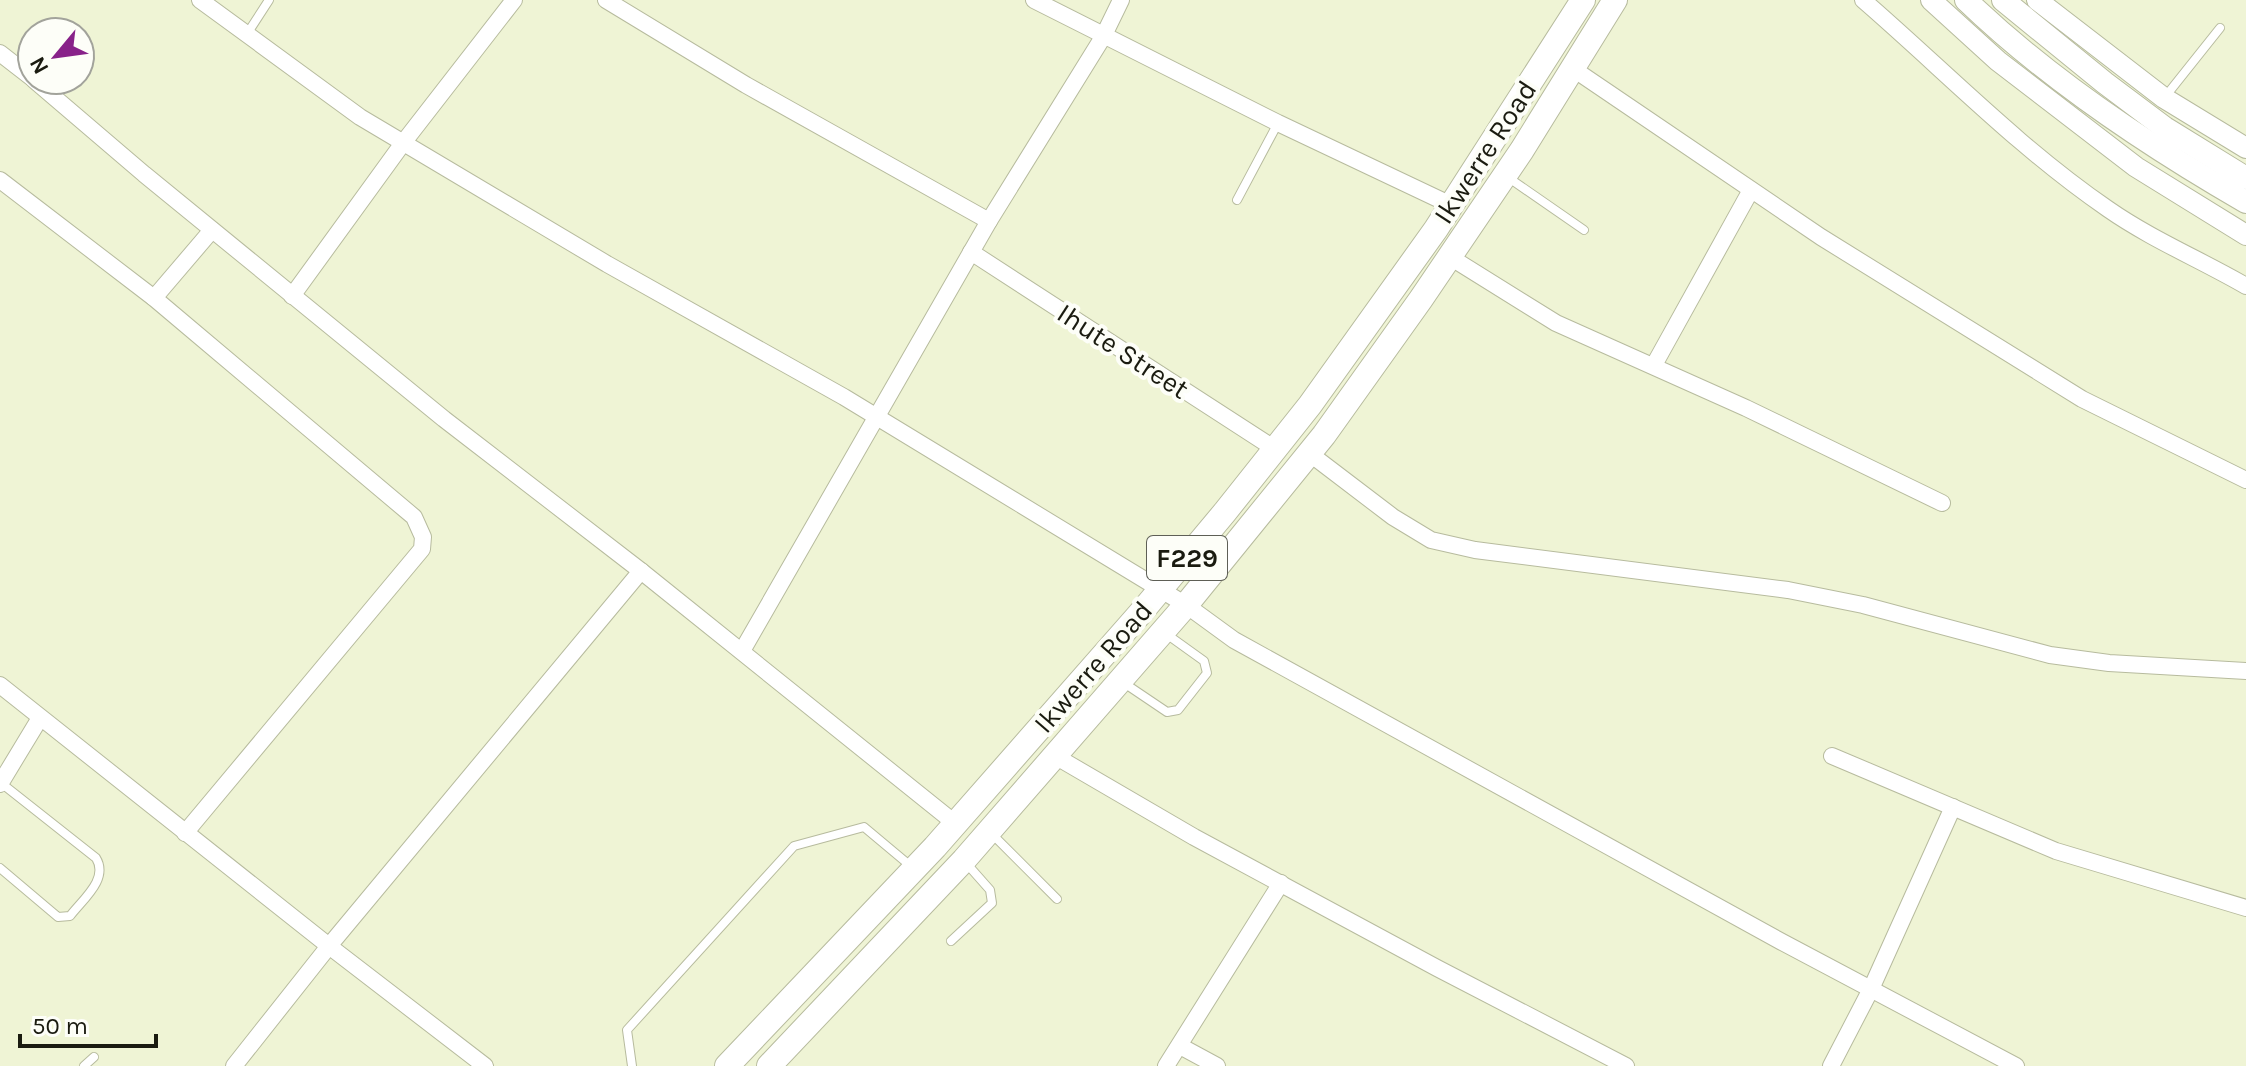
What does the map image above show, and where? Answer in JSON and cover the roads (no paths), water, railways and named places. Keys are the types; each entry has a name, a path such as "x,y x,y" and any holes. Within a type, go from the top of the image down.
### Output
{"main road":[{"name":"Ikwerre Road","path":"727,1066 956,824 1160,590 1275,449 1310,405 1451,205 1583,0"},
{"name":"Ikwerre Road","path":"772,1065 964,860 1186,605 1309,453 1450,257 1615,0"},
{"path":"1966,0 1992,25 2093,104 2246,202"},
{"path":"2003,0 2165,128 2246,178"}],"street":[{"path":"200,0 360,117 607,264 877,417 1186,605 1234,640 1451,761 2016,1066"},
{"path":"292,296 403,143 514,0"},
{"path":"606,0 746,85 989,221"},
{"path":"1034,0 1103,37 1451,205"},
{"path":"742,651 989,221 1103,37 1121,0"},
{"path":"1863,0 2030,151 2110,211 2246,286"},
{"path":"1931,0 1998,61 2136,167 2246,235"},
{"path":"2037,0 2164,98 2246,148"},
{"path":"0,53 16,66"},
{"path":"1572,68 1821,237 2082,399 2246,480"},
{"path":"53,96 292,296 956,824"},
{"path":"0,180 154,298 414,517 423,537 422,549 185,833"},
{"path":"1654,365 1751,190"},
{"path":"154,298 212,230"},
{"name":"Ihute Street","path":"971,252 1275,449"},
{"path":"1450,257 1556,323 1654,365 1942,503"},
{"path":"1309,453 1393,517 1431,540 1475,550 1788,590 1863,605 2050,655 2109,663 2246,671"},
{"path":"234,1066 329,946 641,571"},
{"path":"0,685 485,1066"},
{"path":"0,783 40,718"},
{"path":"1055,756 1194,837 1626,1066"},
{"path":"1832,756 2056,851 2246,908"},
{"path":"1831,1066 1871,989 1953,807"},
{"path":"1166,1066 1281,883"},
{"path":"1180,1046 1217,1066"}],"lane":[{"path":"247,35 269,0"},
{"path":"2164,98 2220,28"},
{"path":"1237,200 1278,123"},
{"path":"1505,175 1584,230"},
{"path":"1120,681 1167,712 1178,710 1207,673 1207,667 1204,661 1163,631"},
{"path":"0,783 96,858 102,867 101,877 70,916 58,917 0,868"},
{"path":"632,1066 627,1030 794,846 864,827 914,869"},
{"path":"989,831 1057,899"},
{"path":"951,941 992,903 990,890 964,860"},
{"path":"84,1066 94,1057"}]}
